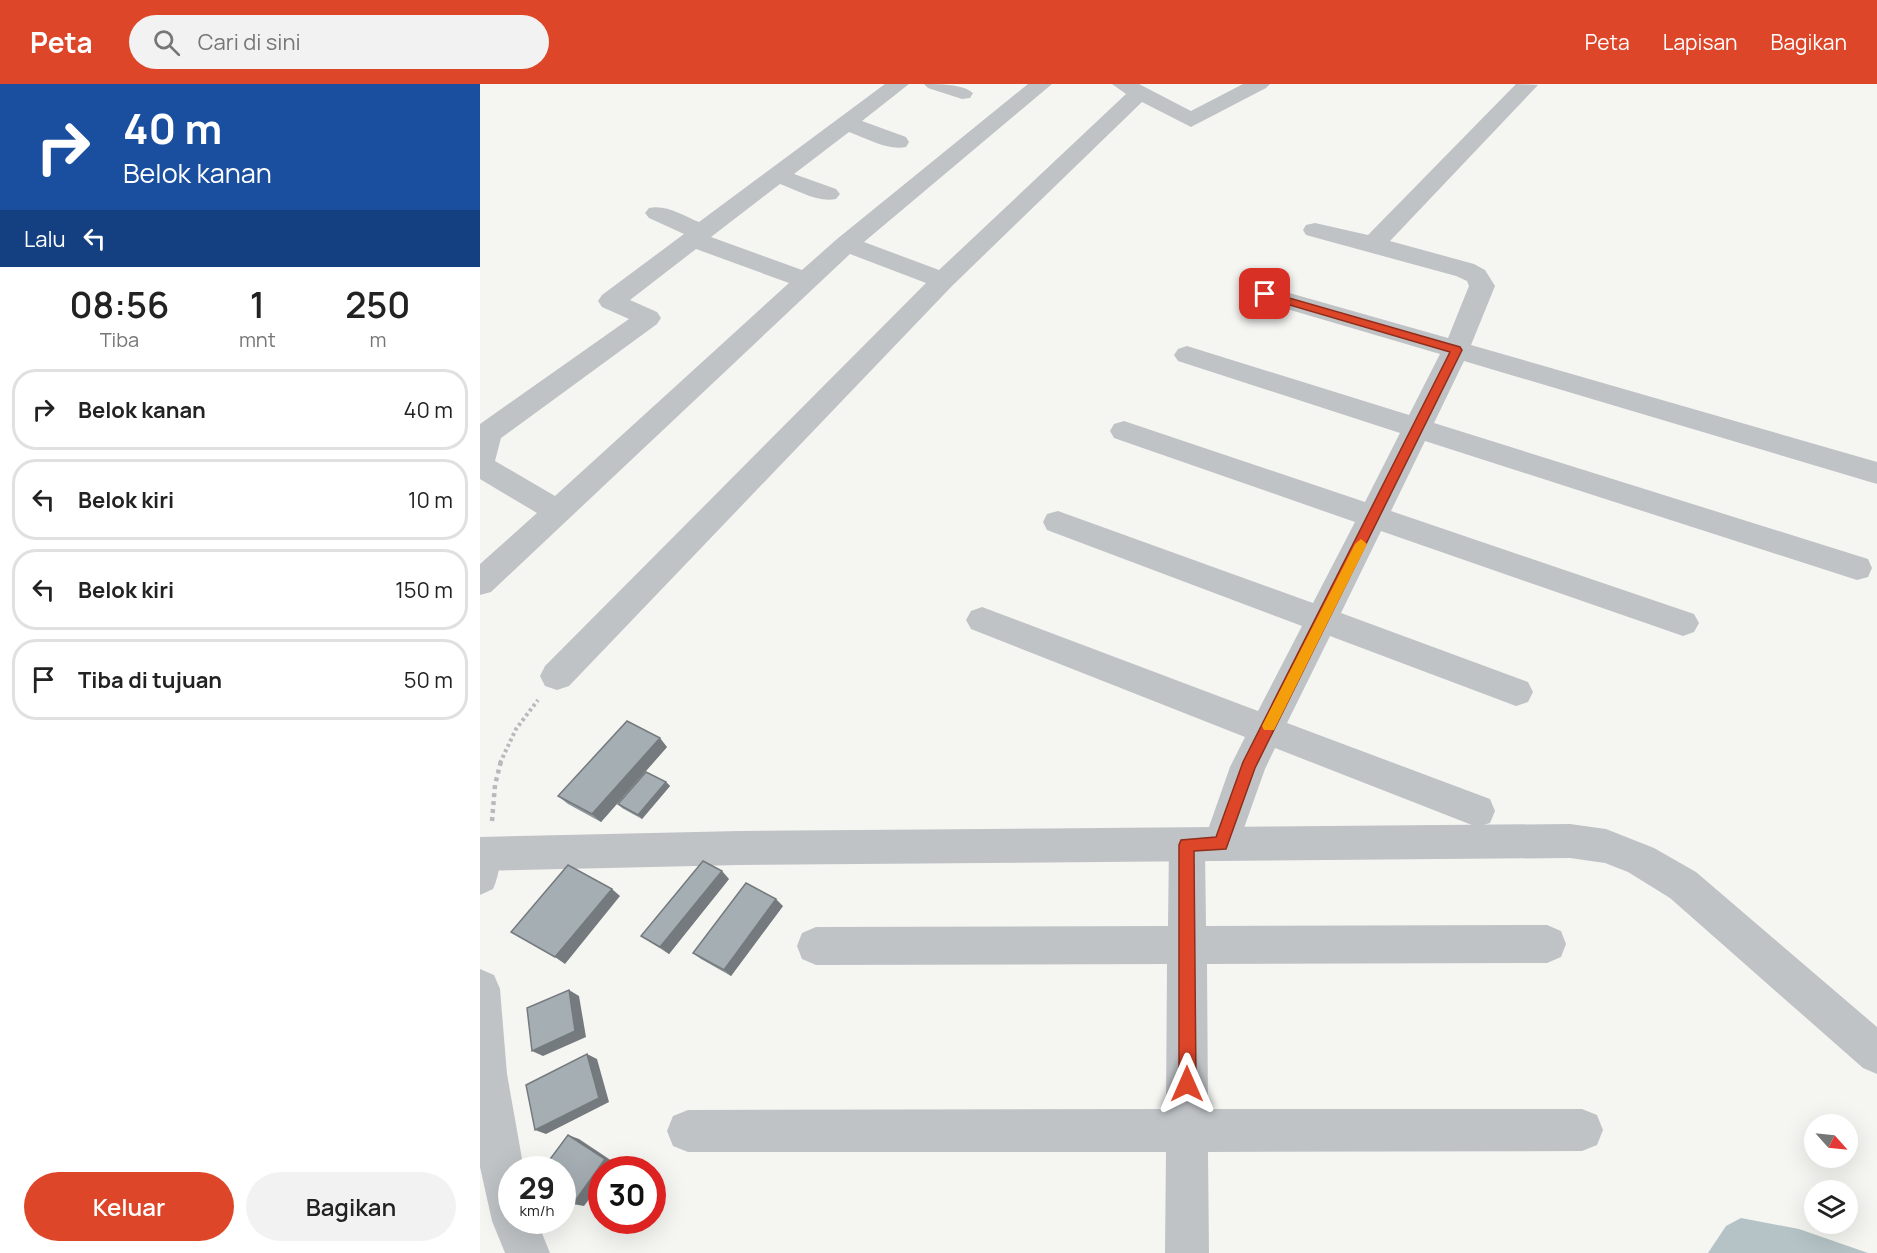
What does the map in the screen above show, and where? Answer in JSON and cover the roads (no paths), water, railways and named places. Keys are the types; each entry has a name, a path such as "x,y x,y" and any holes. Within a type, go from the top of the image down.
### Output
{"street":[{"path":"558,512 480,464 488,433 648,318 611,301 898,84"},
{"path":"935,84 962,93"},
{"path":"480,583 846,244 1041,84"},
{"path":"557,676 1131,88 1191,120 1259,84"},
{"path":"1373,244 1527,85"},
{"path":"846,123 898,142"},
{"path":"777,175 828,194"},
{"path":"657,213 697,236 807,281"},
{"path":"1187,1253 1187,945 1204,844 1248,767 1323,621 1456,350 1482,286 1476,276 1465,270 1316,230"},
{"path":"846,244 943,280"},
{"path":"1265,294 1877,473"},
{"path":"1186,355 1857,568"},
{"path":"1124,431 1683,623"},
{"path":"1058,522 1516,692"},
{"path":"982,620 1266,732 1477,811"},
{"path":"480,862 740,848 1570,841 1606,846 1641,860 1683,885 1877,1054"},
{"path":"816,946 1547,944"},
{"path":"480,989 482,1022 500,1156"},
{"path":"688,1131 1582,1130"},
{"path":"520,1234 528,1253"}]}
